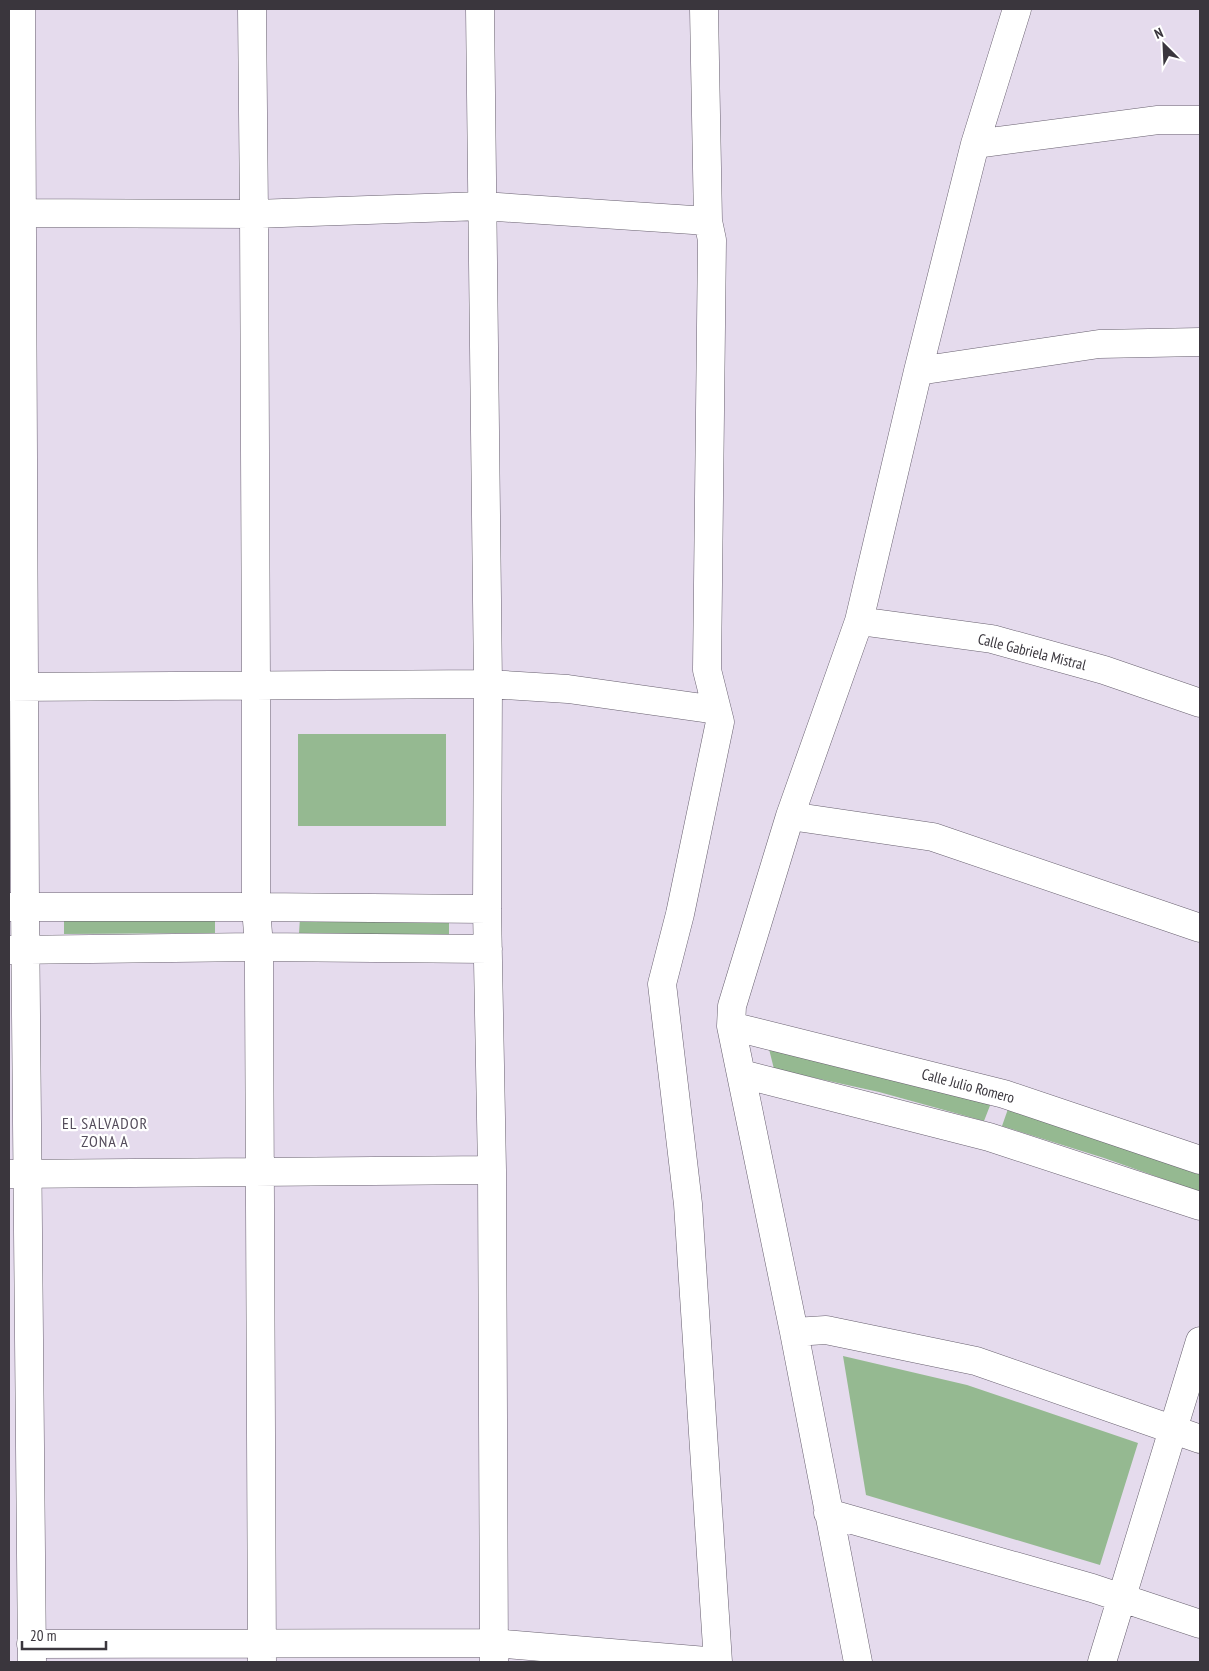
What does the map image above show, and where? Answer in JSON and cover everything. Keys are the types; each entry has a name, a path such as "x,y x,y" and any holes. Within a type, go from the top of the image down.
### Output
{"street":[{"path":"21,9 16,213 17,949 19,1174 31,1653 494,1653 718,1662 688,1204 662,984 680,914 720,722 707,670 712,240 708,221 704,9"},
{"path":"252,9 262,1653"},
{"path":"480,9 488,684 488,949 492,1170 494,1653"},
{"path":"858,1662 794,1332 731,1026 732,1006 790,816 860,621 918,371 975,144 1017,9"},
{"path":"975,144 1158,120 1200,120"},
{"path":"16,213 254,214 482,206 708,221"},
{"path":"918,371 1099,344 1200,342"},
{"name":"Calle Gabriela Mistral","path":"860,621 992,639 1104,670 1200,703"},
{"path":"16,687 488,684 568,689 717,710"},
{"path":"790,816 933,837 1200,928"},
{"path":"17,906 256,906 488,909"},
{"path":"17,949 259,947 488,949"},
{"name":"Calle Julio Romero","path":"731,1026 1004,1094 1200,1160"},
{"path":"742,1074 989,1137 1200,1206"},
{"path":"19,1174 492,1170"},
{"path":"794,1332 826,1330 976,1361 1200,1439"},
{"path":"1102,1662 1200,1341"},
{"path":"828,1513 1092,1588 1200,1624"}],"green space":[{"path":"298,734 446,734 446,826 298,826"},
{"path":"215,918 215,933 64,934 64,919"},
{"path":"300,918 449,922 449,936 299,933"},
{"path":"769,1049 991,1103 984,1121 879,1092 774,1069"},
{"path":"1008,1109 1200,1173 1200,1192 1104,1158 1002,1126"},
{"path":"843,1356 967,1385 1138,1443 1100,1565 866,1495"}],"district":[{"name":"EL SALVADOR ZONA A","path":"105,1132"}]}
